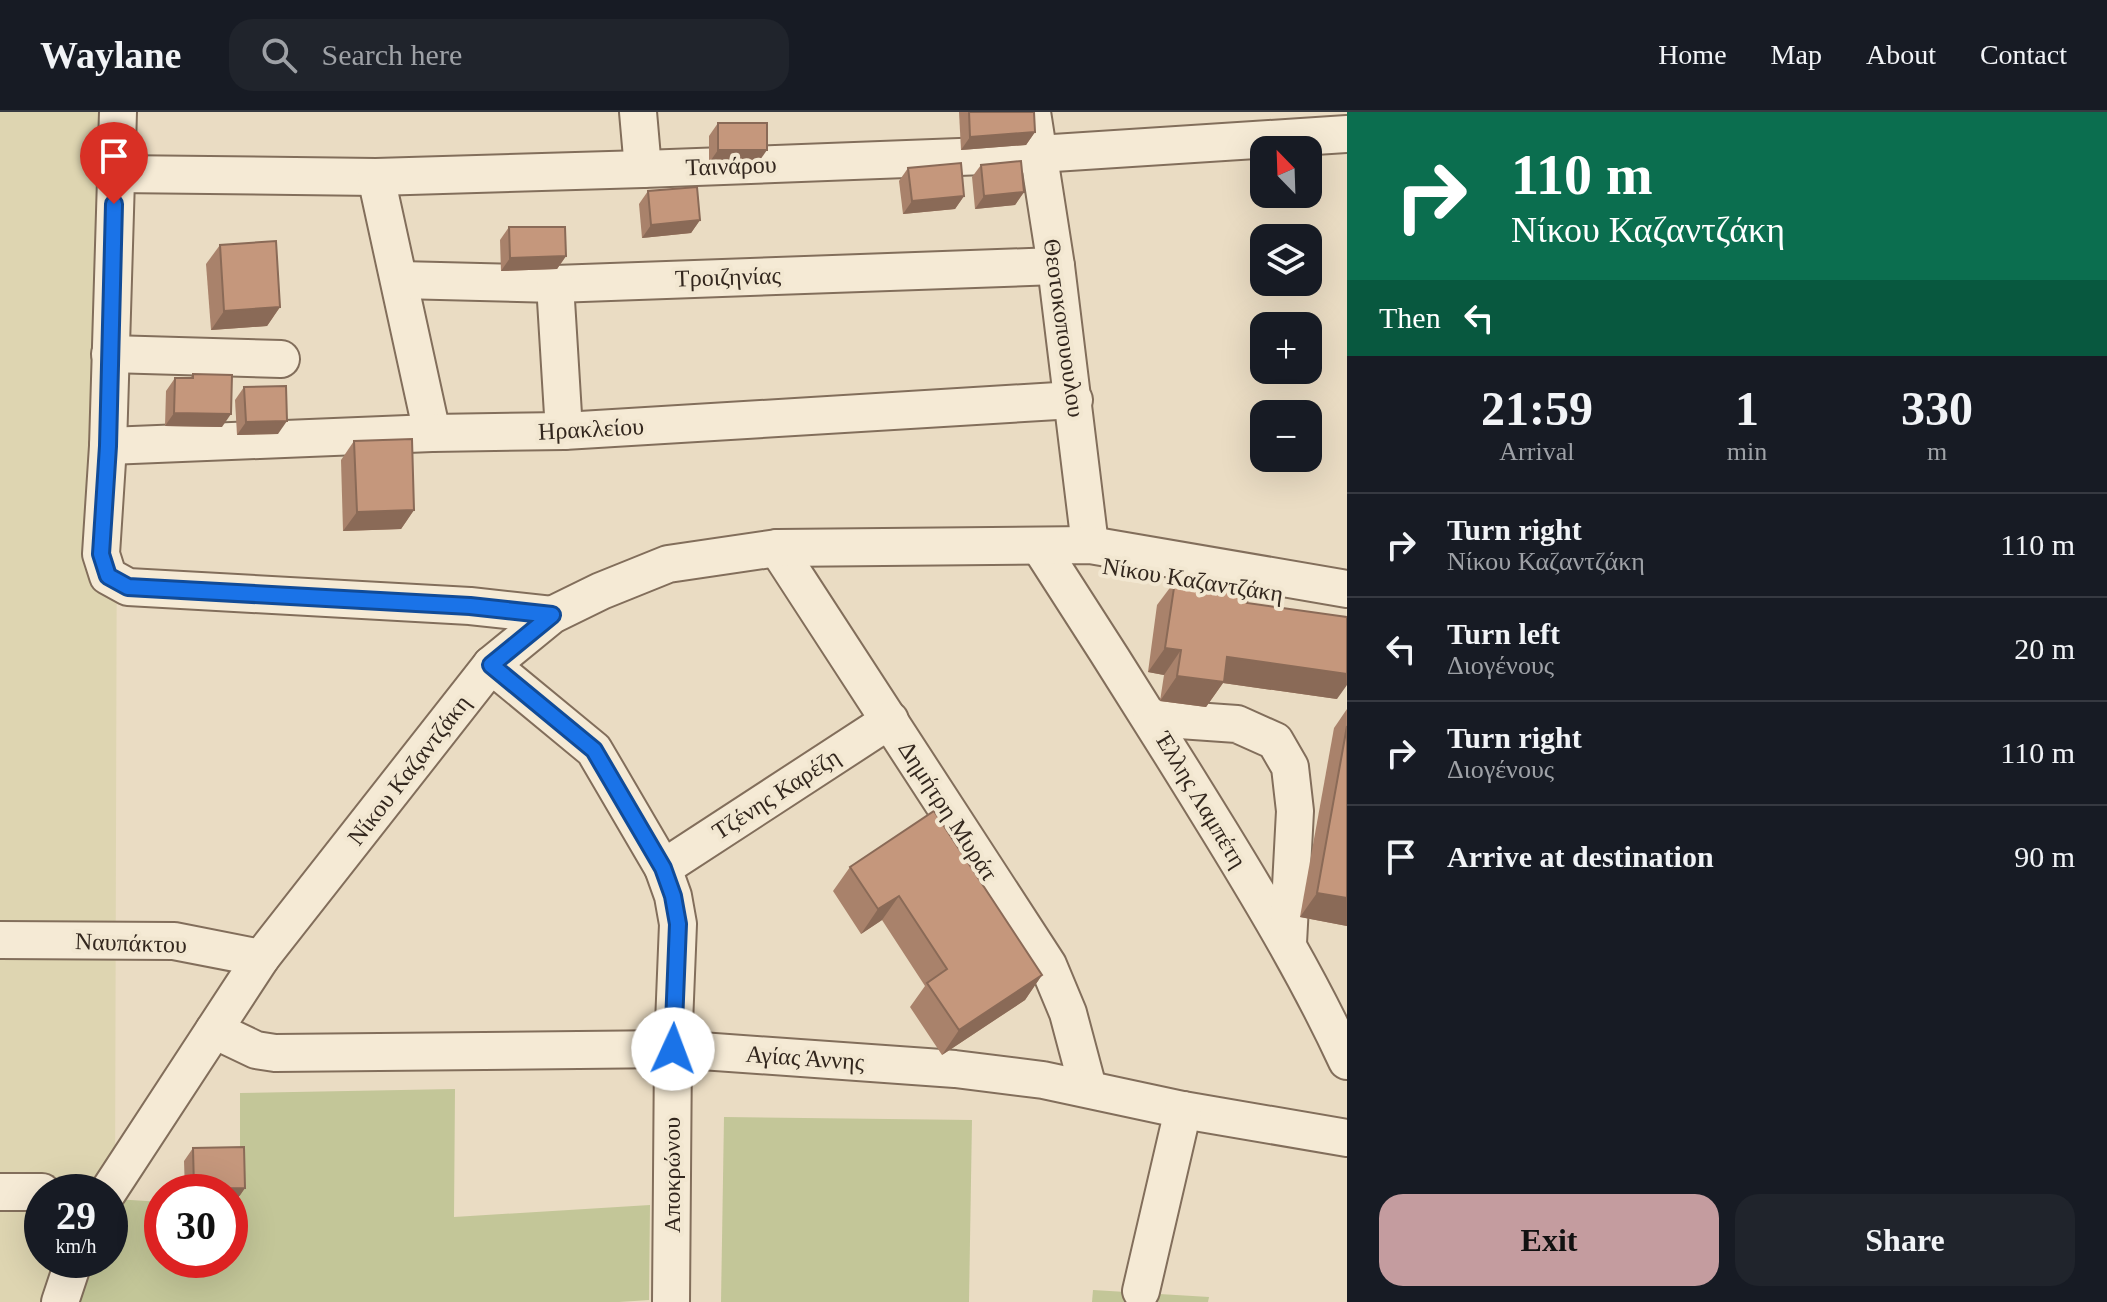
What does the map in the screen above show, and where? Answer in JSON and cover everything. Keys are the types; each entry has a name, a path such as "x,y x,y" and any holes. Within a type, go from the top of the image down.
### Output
{"street":[{"path":"118,112 108,446 101,554 108,576 128,587 470,606 552,615"},
{"path":"638,112 643,169"},
{"name":"Θεοτοκοπουουλου","path":"1032,112 1074,400 1090,545"},
{"name":"Ταινάρου","path":"115,174 376,177 643,169 1038,154 1347,134"},
{"path":"376,177 432,433"},
{"name":"Τροιζηνίας","path":"400,280 555,284 1056,266"},
{"path":"555,284 564,431"},
{"path":"110,354 281,359"},
{"name":"Ηρακλείου","path":"108,446 564,431 1074,400"},
{"name":"Νίκου Καζαντζάκη","path":"120,1174 261,958 491,665 552,615 601,591 668,564 777,548 1090,545 1347,589"},
{"name":"Νίκου Καζαντζάκη","path":"1040,547 1075,560 1347,605"},
{"name":"Έλλης Λαμπέτη","path":"1040,547 1151,718 1288,943 1347,1061"},
{"name":"Δημήτρη Μυράτ","path":"777,548 1048,965 1068,1013 1088,1088"},
{"name":"Αποκρώνου","path":"491,665 594,750 663,868 673,896 678,924 673,1049 671,1302"},
{"path":"1151,718 1237,724 1275,741 1290,767 1295,811 1288,943"},
{"name":"Τζένης Καρέζη","path":"663,868 890,720"},
{"name":"Ναυπάκτου","path":"0,940 174,941 261,958"},
{"name":"Αγίας Άννης","path":"214,1030 256,1050 275,1053 673,1049 955,1069 1088,1088 1183,1110 1347,1138"},
{"path":"1141,1291 1183,1110"},
{"path":"0,1192 24,1192"},
{"path":"60,1302 68,1278"}],"shaded area":[{"path":"0,112 118,112 115,1174 24,1174 24,1278 72,1278 48,1302 0,1302"}],"green space":[{"path":"455,1089 454,1217 650,1205 649,1300 48,1302 72,1278 128,1278 128,1200 144,1201 144,1278 248,1278 248,1174 240,1174 240,1093"},
{"path":"724,1117 972,1120 969,1302 721,1302"},
{"path":"1093,1290 1209,1297 1208,1302 1092,1302"}],"building":[{"path":"969,112 1034,112 1035,132 970,137"},
{"path":"718,123 767,123 767,150 718,150"},
{"path":"1021,161 1024,192 984,196 981,165"},
{"path":"961,163 964,196 912,201 908,168"},
{"path":"697,187 700,220 651,225 648,191"},
{"path":"509,227 565,227 566,256 510,258"},
{"path":"276,241 280,307 224,311 220,245"},
{"path":"193,374 232,375 231,414 174,413 175,378 193,378"},
{"path":"286,386 287,421 246,422 244,387"},
{"path":"412,439 414,510 357,512 354,441"},
{"path":"1175,581 1249,591 1247,603 1347,617 1347,674 1227,657 1224,682 1177,676 1181,650 1165,648"},
{"path":"1347,726 1347,898 1317,893"},
{"path":"934,811 1042,975 959,1030 927,983 947,969 899,896 878,909 850,867"},
{"path":"244,1147 245,1174 194,1174 193,1148"}],"route":[{"path":"114,204 108,446 101,554 108,576 128,587 470,606 552,615 491,665 594,750 663,868 673,896 678,924 673,1049"}]}
